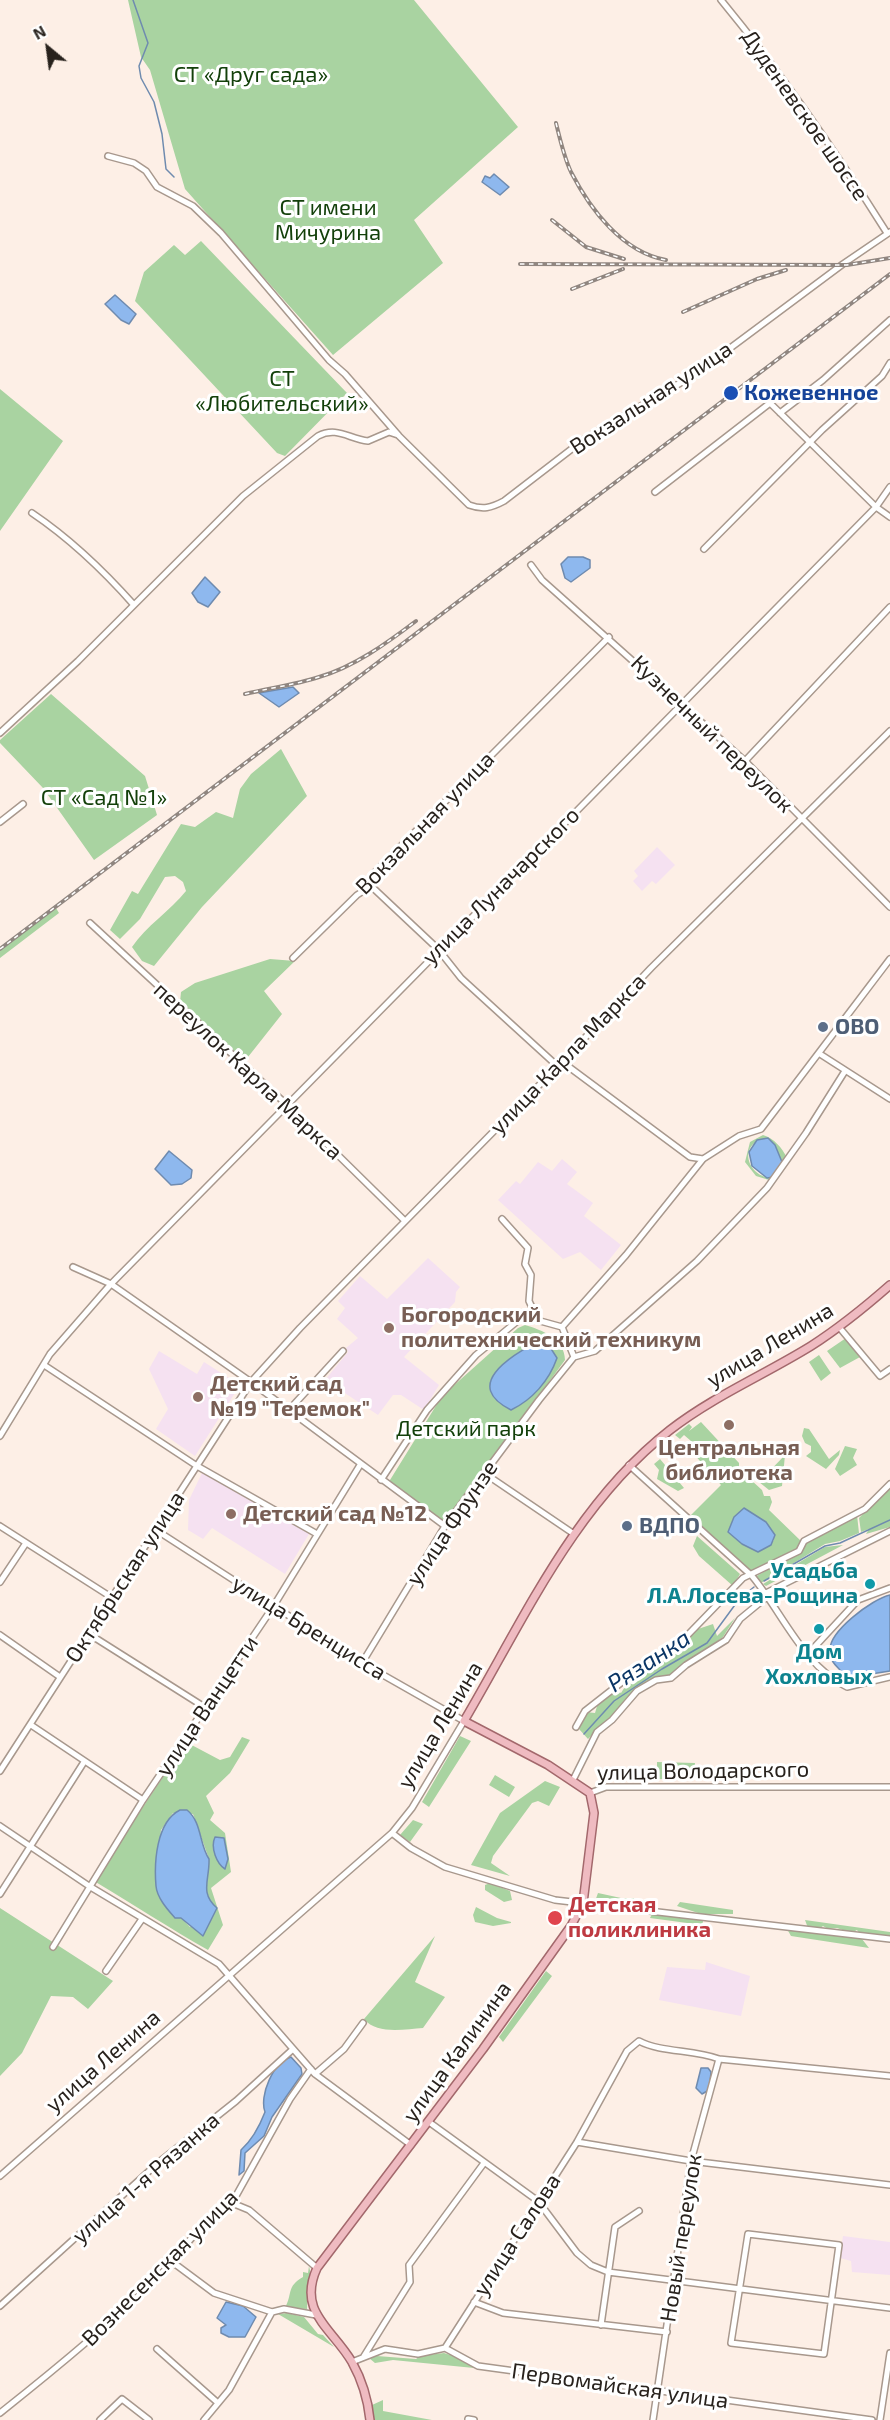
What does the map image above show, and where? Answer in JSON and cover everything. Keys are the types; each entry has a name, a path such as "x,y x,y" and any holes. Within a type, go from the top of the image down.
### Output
{"main road":[{"name":"улица Ленина","path":"464,1721 574,1534 629,1465 694,1412 811,1346 839,1327 890,1285"},
{"name":"улица Володарского","path":"464,1721 573,1780 590,1793"},
{"name":"улица Калинина","path":"370,2420 364,2388 352,2362 316,2315 309,2291 317,2268 429,2122 561,1942 583,1903 594,1814 590,1793"}],"street":[{"name":"Дуденевское шоссе","path":"721,0 779,71 846,167 888,233"},
{"path":"108,156 134,163 146,171 158,187 193,206 221,233 329,360 345,374 399,436"},
{"name":"Вокзальная улица","path":"399,436 469,505 479,509 491,508 504,501 586,438 694,375 888,233"},
{"path":"780,413 823,380 890,320"},
{"path":"704,549 811,441 882,376 890,363"},
{"path":"656,492 770,403 876,507 890,516"},
{"path":"0,733 134,605 243,496 318,436 327,431 336,431 368,441 389,432 399,436"},
{"name":"улица Луначарского","path":"0,1436 44,1365 111,1284 438,949 876,507 890,487"},
{"path":"33,513 67,537 93,560 134,605"},
{"name":"Кузнечный переулок","path":"531,565 542,580 609,637 745,761 890,907"},
{"path":"745,761 890,607"},
{"name":"Вокзальная улица","path":"293,958 357,895 371,886 375,872 609,637"},
{"name":"улица Карла Маркса","path":"251,1382 300,1328 561,1063 651,968 890,731"},
{"path":"0,822 23,804"},
{"path":"371,886 438,949 461,978 553,1062 561,1063 690,1157 703,1159"},
{"name":"переулок Карла Маркса","path":"90,923 286,1104 405,1221"},
{"path":"562,1327 626,1255 703,1159 739,1136 761,1128 820,1054 890,959"},
{"path":"820,1054 890,1099"},
{"path":"562,1327 574,1357 595,1351 697,1261 759,1196 806,1133 845,1071"},
{"path":"502,1219 528,1248 525,1264 531,1275 529,1301 538,1320"},
{"path":"73,1267 111,1284 251,1382 445,1526"},
{"path":"381,1480 427,1410 476,1356 520,1319 538,1320 562,1327"},
{"path":"839,1327 880,1376 890,1369"},
{"path":"288,1411 343,1352"},
{"name":"улица Фрунзе","path":"362,1663 445,1526 574,1357"},
{"path":"44,1365 197,1466 317,1534"},
{"name":"Октябрьская улица","path":"0,1771 251,1382"},
{"name":"улица Ванцетти","path":"53,1947 144,1800 273,1607 360,1465"},
{"path":"629,1465 752,1576 767,1594 814,1664 847,1687 890,1677"},
{"path":"484,1473 574,1534"},
{"path":"576,1727 585,1711 631,1675 657,1662 678,1645 743,1578 752,1576 799,1551 804,1541 866,1509 890,1484"},
{"path":"0,1526 111,1597"},
{"name":"улица Бренцисса","path":"156,1530 362,1663 464,1721"},
{"path":"573,1780 597,1732 612,1720 637,1691 656,1680 672,1678 686,1665 726,1640 741,1620 767,1594 890,1530"},
{"path":"0,1582 26,1543"},
{"path":"808,1654 858,1600 890,1588"},
{"path":"89,1634 206,1708"},
{"path":"0,1635 60,1677"},
{"name":"улица Ленина","path":"0,2176 228,1974 392,1833 412,1808 464,1721"},
{"path":"31,1725 144,1800"},
{"path":"0,1894 84,1762"},
{"name":"улица Володарского","path":"590,1793 606,1787 890,1787"},
{"path":"0,1826 89,1886 219,1964 315,2074 411,2145"},
{"path":"392,1833 411,1848 445,1867 525,1892 583,1903 890,1939"},
{"path":"106,1971 142,1919"},
{"path":"315,2074 344,2049 363,2023"},
{"name":"улица Салова","path":"445,2348 577,2142 627,2051 639,2041 648,2045 702,2052 719,2059"},
{"name":"улица 1-я Рязанка","path":"0,2306 158,2163 236,2101 292,2050"},
{"path":"719,2059 890,2076"},
{"name":"Новый переулок","path":"653,2420 691,2161 719,2059"},
{"name":"Вознесенская улица","path":"0,2413 76,2352 139,2295 215,2212 232,2203 290,2099 311,2069"},
{"path":"429,2122 538,2201 577,2253 591,2265 608,2272 890,2308"},
{"path":"577,2142 691,2161 890,2185"},
{"path":"364,2356 410,2282 409,2265 484,2163"},
{"path":"232,2203 249,2210 317,2268"},
{"path":"601,2325 615,2227 639,2211"},
{"path":"748,2234 839,2245 833,2299 824,2354 731,2343 748,2234"},
{"path":"171,2261 214,2293 272,2312 284,2309 316,2315"},
{"path":"474,2302 503,2313 667,2332"},
{"path":"204,2420 250,2356 272,2312"},
{"path":"352,2362 385,2349 418,2354 445,2348"},
{"name":"Первомайская улица","path":"445,2348 478,2366 872,2420"},
{"path":"157,2349 218,2403"},
{"path":"880,2420 890,2353"},
{"path":"100,2420 122,2398 149,2420"}],"shaded area":[{"path":"657,847 675,865 656,884 652,881 642,891 633,881 638,876 634,871"},
{"path":"562,1159 577,1172 567,1184 593,1203 584,1216 621,1245 601,1270 580,1252 563,1259 498,1200 516,1181 520,1184 538,1162 552,1171"},
{"name":"Богородский политехнический техникум","path":"428,1258 460,1287 456,1292 455,1302 404,1357 439,1385 424,1410 401,1395 393,1395 378,1415 325,1380 348,1352 346,1348 358,1338 337,1319 345,1308 338,1301 360,1276 387,1299"},
{"name":"Детский сад №19 \"Теремок\"","path":"159,1351 197,1374 204,1362 240,1385 195,1456 156,1429 168,1409 149,1369"},
{"name":"Детский сад №12","path":"202,1473 309,1534 285,1574 212,1528 203,1539 188,1530 189,1500"},
{"path":"706,1962 750,1976 741,2016 659,2000 667,1967 705,1970"},
{"path":"843,2236 890,2242 890,2275 852,2272 851,2261 840,2258"}],"green space":[{"path":"128,0 414,0 518,127 414,220 443,263 333,355 185,189 150,70 141,57"},
{"name":"СТ «Любительский»","path":"201,241 347,393 285,456 277,453 135,301 144,272 174,245 185,255"},
{"path":"0,389 63,441 0,531"},
{"name":"СТ «Сад №1»","path":"51,694 145,776 157,815 94,860 43,788 0,743 0,740"},
{"path":"281,749 307,796 202,907 154,966 142,961 132,947 186,891 183,882 175,876 165,877 140,919 120,939 110,930 132,891 138,894 181,824 195,827 216,812 233,818 240,789 251,774"},
{"path":"56,908 59,913 0,958 0,950"},
{"path":"270,959 295,961 264,991 282,1014 248,1057 241,1057 180,1002 181,992 195,983"},
{"path":"763,1135 771,1138 787,1158 782,1164 775,1145 768,1138 752,1146 749,1159 752,1166 764,1176 773,1178 769,1180 756,1176 745,1162 750,1142"},
{"name":"Детский парк","path":"525,1325 557,1341 565,1360 450,1517 442,1521 390,1483 390,1480 442,1396 518,1328"},
{"path":"846,1338 860,1357 840,1368 827,1351"},
{"path":"819,1355 831,1373 821,1381 809,1362"},
{"path":"701,1422 739,1463 739,1469 762,1490 764,1496 770,1496 772,1502 769,1510 801,1541 797,1549 752,1573 690,1516 721,1485 686,1445 691,1441 684,1435 680,1439 675,1435 689,1424 692,1427 689,1431","holes":["744,1508 766,1522 774,1540 759,1552 728,1532 734,1517"]},
{"path":"804,1428 809,1429 829,1459 840,1450 839,1455 826,1469 806,1456 811,1452 811,1446 805,1443 802,1436"},
{"path":"845,1446 857,1449 853,1458 857,1465 840,1476 835,1469"},
{"path":"785,1455 782,1486 769,1490 759,1482"},
{"path":"660,1459 684,1488 678,1491 657,1479 659,1470 654,1464"},
{"path":"890,1487 890,1527 866,1534 869,1529 861,1532 859,1518"},
{"path":"857,1515 859,1533 825,1544 761,1583 755,1577 800,1551 806,1542"},
{"path":"697,1536 740,1574 733,1586 699,1556 693,1546"},
{"path":"843,1545 766,1586 763,1584 825,1547"},
{"path":"735,1618 723,1637 671,1675 639,1688 588,1739 579,1729 586,1712 595,1713 598,1703 614,1689 621,1693 628,1682 675,1651 695,1630 713,1624 717,1636"},
{"path":"460,1736 471,1741 429,1807 422,1802"},
{"path":"242,1737 250,1740 230,1773 206,1796 214,1813 210,1820 225,1833 231,1872 211,1888 223,1925 208,1950 94,1881 186,1742 220,1760 230,1757","holes":["173,1813 193,1814 209,1859 205,1889 212,1904 190,1927 161,1896 156,1887 161,1830"]},
{"path":"657,1762 695,1763 694,1780 657,1779"},
{"path":"495,1775 515,1787 509,1797 489,1785"},
{"path":"545,1781 560,1787 549,1806 538,1801 532,1803 493,1856 491,1863 510,1876 471,1865 500,1813"},
{"path":"413,1820 423,1824 410,1842 400,1835"},
{"path":"490,1883 510,1891 512,1900 504,1902 485,1890 485,1885"},
{"path":"598,1893 634,1898 635,1904 594,1904"},
{"path":"680,1902 733,1910 733,1914 701,1914 677,1906"},
{"path":"476,1907 511,1923 493,1926 475,1922 473,1915"},
{"path":"0,1908 113,1981 88,2009 73,1997 51,1996 22,2053 0,2076"},
{"path":"653,1912 704,1918 702,1925 650,1918"},
{"path":"805,1920 890,1932 890,1938 859,1933 857,1930 851,1933 823,1926 819,1929 808,1928"},
{"path":"787,1929 856,1937 862,1939 869,1948 791,1936"},
{"path":"435,1936 415,1982 445,1997 423,2028 392,2030 370,2024 364,2019"},
{"path":"546,1971 552,1976 503,2042 499,2037"},
{"path":"309,2266 307,2309 285,2308 292,2287 303,2277 303,2272 308,2273"},
{"path":"287,2313 304,2317 318,2334 323,2335 334,2347 278,2314"},
{"path":"444,2353 457,2357 474,2368 393,2360 375,2363 369,2358 377,2356 416,2359 420,2356"},
{"path":"383,2400 383,2411 432,2420 371,2420 372,2405"}],"water":[{"path":"494,174 509,187 500,195 482,182 485,176 490,178"},
{"path":"115,295 136,314 129,324 121,320 105,304"},
{"path":"568,557 583,557 590,560 590,568 571,582 565,578 561,564"},
{"path":"205,577 220,592 208,607 198,602 192,593"},
{"path":"293,687 299,693 279,707 259,693"},
{"path":"768,1138 775,1145 782,1162 773,1177 767,1178 752,1166 749,1152 757,1140"},
{"path":"169,1151 192,1170 191,1178 182,1184 171,1185 155,1169"},
{"path":"541,1339 548,1344 557,1358 554,1366 539,1389 526,1401 511,1410 497,1400 490,1390 491,1380 506,1362"},
{"path":"744,1508 766,1522 775,1535 771,1545 758,1552 742,1544 728,1532 734,1517"},
{"path":"890,1595 890,1671 846,1678 830,1656 831,1643 852,1617"},
{"path":"180,1810 187,1810 192,1815 209,1859 207,1891 208,1897 217,1908 203,1936 181,1918 175,1918 163,1904 157,1890 156,1855 161,1833 172,1816"},
{"path":"215,1837 224,1838 228,1859 225,1869 215,1855 213,1846"},
{"path":"291,2057 301,2068 302,2074 272,2117 264,2136 245,2153 244,2171 239,2175 241,2150 255,2132 265,2112 264,2097 269,2080 278,2065"},
{"path":"701,2068 708,2068 711,2072 709,2090 702,2094 696,2088"},
{"path":"226,2302 243,2306 256,2317 245,2337 229,2337 221,2333 221,2328 226,2325 217,2318"}],"waterway":[{"path":"133,0 148,43 139,66 141,78 154,102 162,134 166,169 174,177"},
{"name":"Рязанка","path":"764,1581 825,1546 840,1543 890,1520"},
{"name":"Рязанка","path":"584,1734 614,1701 707,1643 740,1598 754,1587"}],"railway":[{"path":"556,123 571,172 598,214 609,227 635,248 666,260"},
{"path":"552,220 586,247 624,259"},
{"path":"520,264 847,265 890,258"},
{"path":"572,289 623,269"},
{"path":"683,312 757,279 786,270"},
{"path":"0,949 890,274"},
{"path":"245,694 332,673 370,654 416,621"}],"place":[{"name":"Кожевенное","path":"731,393"},
{"name":"ОВО","path":"823,1027"},
{"name":"Богородский политехнический техникум","path":"389,1328"},
{"name":"Детский сад №19 \"Теремок\"","path":"198,1397"},
{"name":"Центральная библиотека","path":"729,1425"},
{"name":"Детский сад №12","path":"231,1514"},
{"name":"ВДПО","path":"627,1526"},
{"name":"Усадьба Л.А.Лосева-Рощина","path":"870,1584"},
{"name":"Дом Хохловых","path":"819,1629"},
{"name":"Детская поликлиника","path":"555,1918"}],"park label":[{"name":"СТ «Друг сада»","path":"251,75"},
{"name":"СТ имени Мичурина","path":"328,220"}]}
